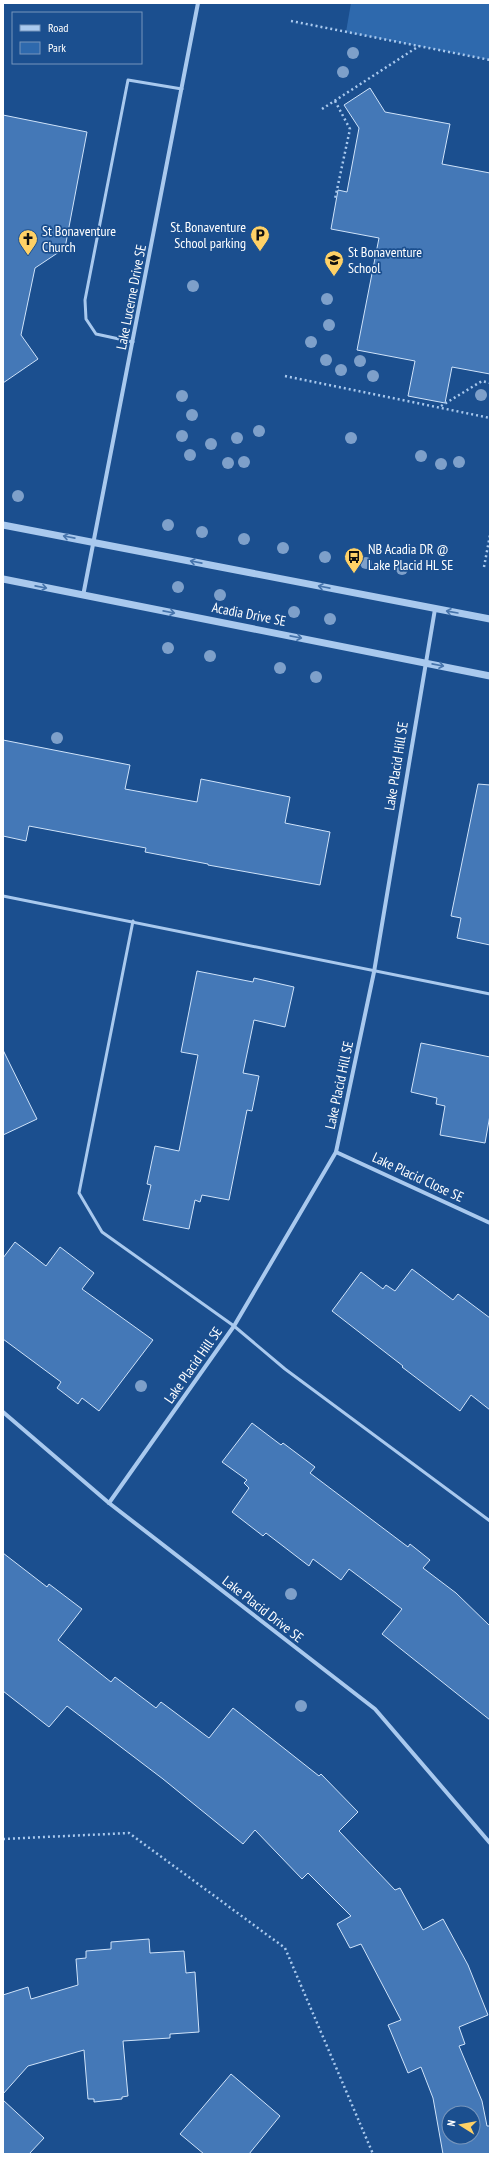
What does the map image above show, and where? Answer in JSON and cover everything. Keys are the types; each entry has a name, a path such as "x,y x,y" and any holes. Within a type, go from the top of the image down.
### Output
{"street":[{"name":"Lake Lucerne Drive SE","path":"83,596 198,3"},
{"path":"3,525 490,619"},
{"name":"Acadia Drive SE","path":"3,579 490,676"},
{"name":"Lake Placid Hill SE","path":"109,1503 234,1326 336,1152 374,972 424,662 435,609"},
{"name":"Lake Placid Close SE","path":"336,1152 490,1222"},
{"name":"Lake Placid Drive SE","path":"3,1412 109,1503 375,1709 490,1843"}],"lane":[{"path":"133,342 96,334 86,319 85,300 128,80 182,90"},
{"path":"3,896 133,921 374,972 490,994"},
{"path":"133,921 79,1194 102,1232 234,1326 285,1369 490,1521"}],"path":[{"path":"290,21 490,60"},
{"path":"322,109 419,46"},
{"path":"335,101 350,129 335,199"},
{"path":"285,376 441,406 490,418"},
{"path":"441,406 482,381 490,382"},
{"path":"484,567 490,535"},
{"path":"3,1840 129,1833 285,1948 373,2154"}],"green space":[{"path":"351,3 490,3 490,60 346,32"}],"building":[{"path":"370,88 385,112 450,124 442,164 490,173 490,374 452,367 445,403 408,396 415,361 357,350 379,238 331,229 338,190 347,192 359,128 344,105"},
{"name":"St Bonaventure Church","path":"3,115 87,132 65,248 35,268 21,335 38,359 3,383"},
{"path":"3,740 130,765 125,789 197,802 201,779 290,797 285,823 330,832 320,885 208,865 145,852 146,848 29,826 26,841 3,836"},
{"path":"478,784 490,785 490,945 457,938 461,918 451,916"},
{"path":"197,971 253,982 254,978 294,987 285,1027 254,1020 243,1073 259,1076 252,1111 247,1110 229,1200 202,1195 200,1202 195,1200 189,1229 143,1220 151,1185 147,1184 155,1146 179,1151 198,1055 181,1052"},
{"path":"421,1043 490,1057 490,1115 485,1143 440,1135 445,1106 436,1104 437,1098 411,1092"},
{"path":"3,1050 37,1119 3,1135"},
{"path":"15,1242 46,1266 60,1247 94,1273 82,1289 153,1340 99,1411 82,1398 78,1404 57,1388 61,1382 3,1339 3,1258"},
{"path":"412,1269 453,1300 458,1294 490,1318 490,1410 471,1395 460,1411 332,1311 361,1272 383,1289 386,1285 395,1291"},
{"path":"252,1423 281,1445 283,1443 315,1467 310,1473 408,1547 410,1544 430,1560 423,1568 456,1593 490,1626 490,1720 382,1634 402,1609 349,1569 341,1580 313,1559 309,1566 266,1533 263,1536 232,1512 249,1488 244,1483 247,1480 222,1462"},
{"path":"3,1553 47,1587 49,1584 82,1609 58,1640 111,1682 115,1677 156,1708 161,1702 209,1738 233,1708 319,1776 321,1774 358,1812 339,1831 395,1890 400,1888 423,1930 443,1919 468,1965 488,2015 459,2027 465,2044 459,2046 482,2101 487,2126 490,2126 490,2154 443,2154 441,2145 481,2145 481,2105 441,2105 441,2143 433,2098 421,2067 408,2073 388,2025 401,2020 361,1944 350,1948 337,1924 351,1916 308,1873 302,1879 255,1830 243,1844 163,1779 67,1706 49,1727 3,1691"},
{"path":"149,1939 150,1953 184,1951 186,1973 195,1972 199,2032 170,2034 170,2038 123,2041 128,2096 122,2097 122,2099 94,2102 94,2099 88,2099 84,2050 28,2066 3,2094 3,1995 28,1987 31,1999 78,1985 76,1959 86,1958 86,1951 111,1949 111,1942"},
{"path":"231,2074 280,2116 249,2154 204,2154 180,2134"},
{"path":"3,2100 44,2138 29,2154 3,2154"}],"place":[{"name":"St. Bonaventure School parking","path":"260,252"},
{"name":"St Bonaventure Church","path":"28,256"},
{"name":"St Bonaventure School","path":"334,277"},
{"name":"NB Acadia DR @ Lake Placid HL SE","path":"354,574"}]}
